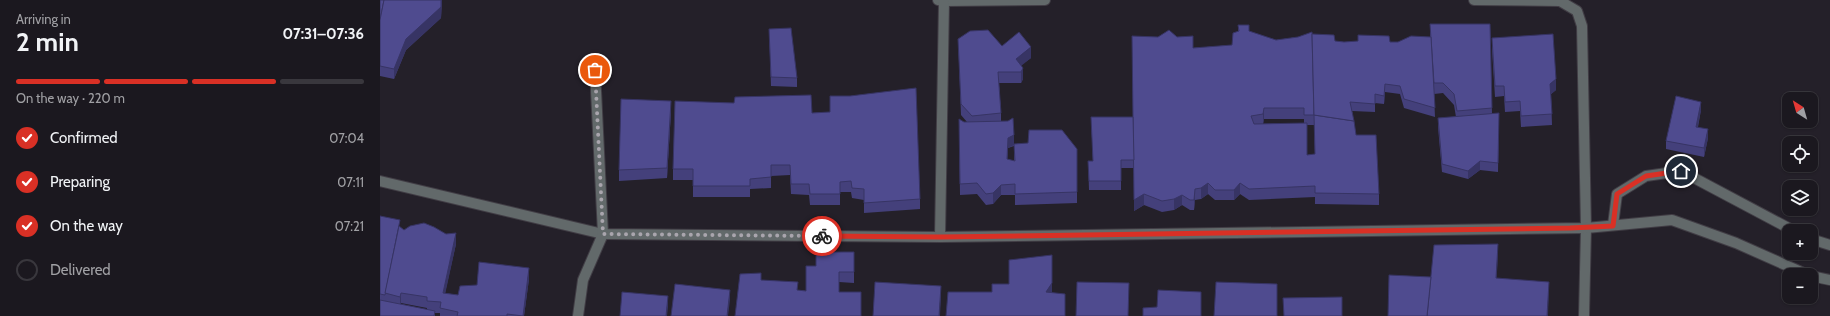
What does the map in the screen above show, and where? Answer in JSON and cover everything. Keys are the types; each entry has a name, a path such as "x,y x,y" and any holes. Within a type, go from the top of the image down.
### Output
{"street":[{"path":"940,237 941,1 1045,0"},
{"path":"1474,0 1560,1 1577,11 1582,26 1586,228 1584,316"},
{"path":"578,316 583,280 603,234 595,70"},
{"path":"1613,226 1617,194 1646,176 1681,171 1782,225"},
{"path":"380,181 603,234 940,237 1586,228 1672,220 1736,243 1792,268"},
{"path":"1818,241 1830,245"},
{"path":"1818,278 1830,280"}],"building":[{"path":"380,0 384,0 380,20"},
{"path":"384,0 441,0 441,7 406,39 394,69 380,66 380,20"},
{"path":"1430,24 1490,24 1492,108 1457,111 1454,94 1443,83 1434,83"},
{"path":"1238,25 1249,25 1249,31 1276,40 1298,37 1312,32 1314,115 1354,121 1356,135 1376,135 1379,194 1315,193 1315,186 1249,189 1240,183 1234,190 1215,190 1208,183 1201,188 1195,189 1194,200 1190,200 1182,195 1174,199 1162,201 1144,194 1134,200 1132,36 1158,37 1169,30 1177,37 1193,36 1193,48 1232,45 1233,33 1239,31","holes":["1264,108 1304,108 1304,115 1314,115 1315,154 1307,155 1307,123 1254,124 1251,116 1263,114"]},
{"path":"791,28 797,78 771,77 769,29"},
{"path":"988,30 1002,46 1019,32 1031,47 1016,59 1023,68 1021,72 998,72 1001,113 972,116 961,104 958,39 970,31"},
{"path":"1312,34 1334,35 1335,41 1344,42 1358,41 1358,35 1389,36 1390,42 1398,42 1411,36 1431,37 1435,108 1404,99 1400,86 1385,84 1384,96 1375,94 1375,104 1350,102 1354,121 1314,115"},
{"path":"1553,34 1556,79 1550,84 1552,114 1521,116 1520,101 1505,102 1504,86 1495,86 1492,38"},
{"path":"916,88 920,199 864,203 864,189 852,188 851,181 840,182 840,194 810,194 809,184 791,184 790,165 771,165 771,177 750,179 750,186 693,186 693,169 673,169 675,101 734,103 735,97 811,95 812,113 830,112 830,96 850,96"},
{"path":"1676,96 1701,102 1696,127 1708,129 1704,148 1666,141"},
{"path":"621,99 671,101 667,168 619,170"},
{"path":"1499,113 1498,163 1480,161 1468,171 1442,164 1438,118"},
{"path":"1091,117 1133,117 1134,160 1121,160 1121,181 1089,181 1088,161 1093,161"},
{"path":"1013,118 1014,135 1008,138 1007,159 1015,161 1014,144 1028,143 1029,130 1062,130 1077,149 1077,192 1015,194 1015,184 1001,185 993,193 986,194 977,183 960,184 959,119 964,122 1008,121"},
{"path":"380,216 400,220 385,295 380,294"},
{"path":"424,223 446,234 456,233 443,293 458,295 460,286 477,285 479,262 529,268 523,316 507,314 507,316 457,316 458,312 440,308 441,302 427,301 427,297 401,293 400,297 385,293 399,226 404,230 410,226"},
{"path":"1498,244 1496,278 1549,282 1547,316 1427,316 1434,245"},
{"path":"816,252 854,252 854,272 839,272 839,292 861,292 861,316 735,316 740,274 761,273 761,280 798,282 797,290 806,291 806,266 816,266"},
{"path":"1052,255 1052,283 1046,292 1065,294 1065,316 946,316 948,292 992,292 992,284 1009,284 1009,260"},
{"path":"1389,275 1431,277 1427,316 1388,316"},
{"path":"875,282 941,286 939,316 873,316"},
{"path":"1077,282 1129,283 1128,316 1076,316"},
{"path":"1216,282 1277,284 1277,316 1214,316"},
{"path":"675,284 730,290 727,316 671,316"},
{"path":"1158,290 1201,292 1201,316 1143,316 1143,308 1157,307"},
{"path":"622,292 668,296 666,316 620,316"},
{"path":"1342,297 1342,316 1284,316 1283,298"},
{"path":"380,300 435,311 434,316 380,316"}],"way so far":[{"path":"595,70 603,234 822,236"}],"route":[{"path":"822,236 971,237 1586,228 1613,226 1617,194 1646,176 1681,171"}]}
